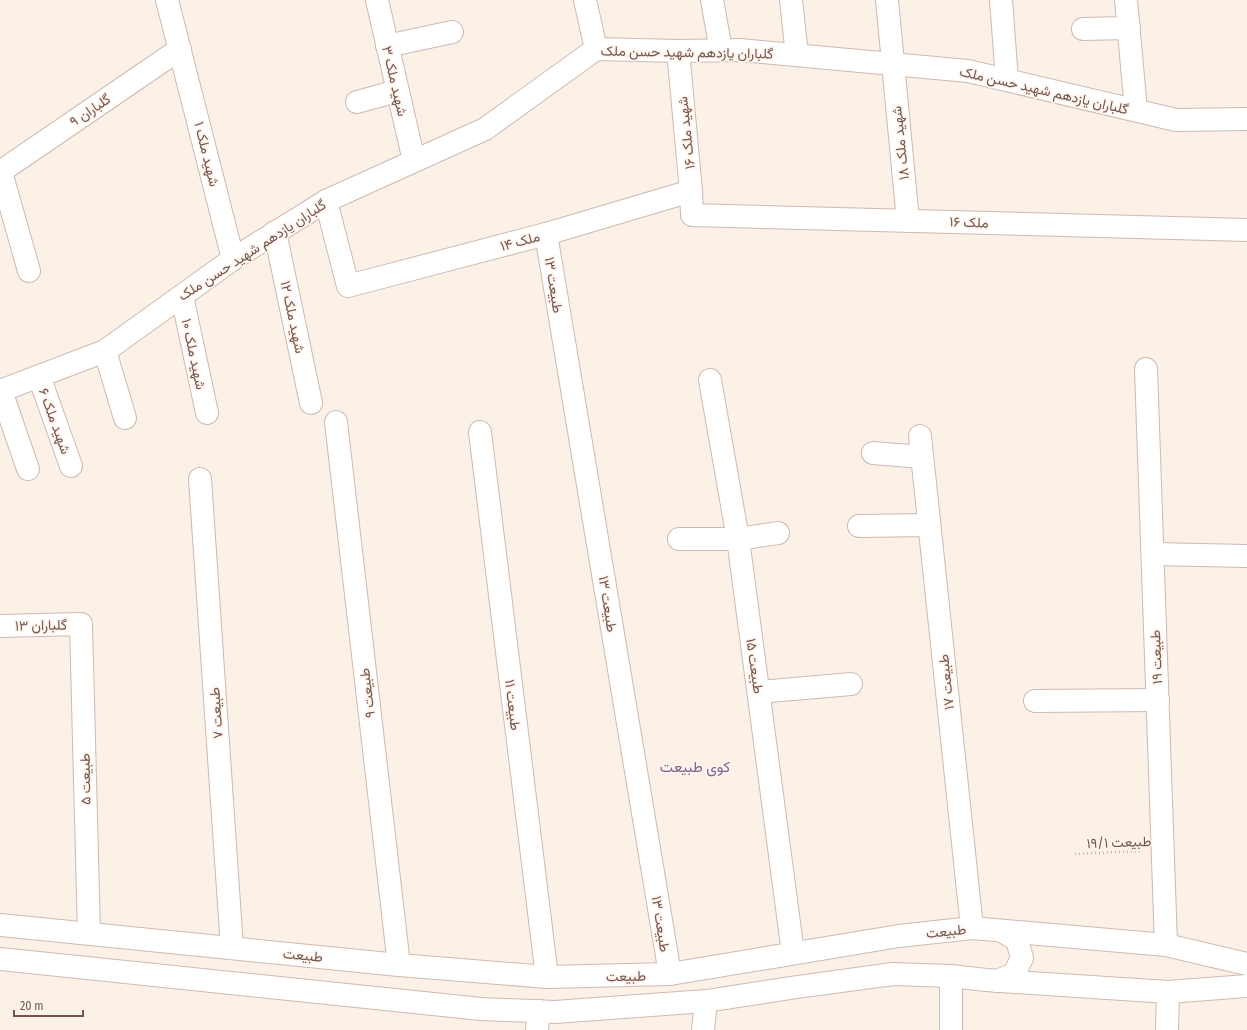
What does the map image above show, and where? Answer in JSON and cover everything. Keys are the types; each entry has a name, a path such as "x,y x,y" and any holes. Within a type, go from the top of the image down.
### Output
{"street":[{"name":"۱ شهید ملک","path":"167,0 234,259"},
{"name":"۳ شهید ملک","path":"376,0 414,161"},
{"path":"585,0 596,49"},
{"path":"712,0 721,50"},
{"path":"791,0 797,55"},
{"name":"شهید ملک ۱۸","path":"887,0 908,221"},
{"path":"1001,0 1007,80"},
{"path":"1126,0 1136,110"},
{"path":"1083,29 1129,28"},
{"path":"387,46 452,32"},
{"name":"۹ گلباران","path":"0,172 180,49"},
{"name":"گلباران یازدهم شهید حسن ملک","path":"0,391 105,351 234,259 275,232 326,201 485,129 596,49 678,51 740,50 968,71 1176,120 1247,119"},
{"name":"شهید ملک ۱۶","path":"678,51 692,215"},
{"path":"357,102 397,91"},
{"path":"0,172 29,271"},
{"name":"ملک ۱۴","path":"326,201 348,286 546,234 691,191"},
{"name":"ملک ۱۶","path":"692,215 1247,230"},
{"name":"۱۲ شهید ملک","path":"275,232 311,403"},
{"name":"طبیعت ۱۳","path":"546,234 670,974"},
{"name":"۱۰ شهید ملک","path":"182,296 207,413"},
{"path":"105,351 125,418"},
{"name":"طبیعت ۱۹","path":"1146,369 1166,945"},
{"name":"۶ شهید ملک","path":"39,376 71,466"},
{"name":"طبیعت ۱۵","path":"710,380 738,539 793,953"},
{"path":"0,391 28,469"},
{"name":"طبیعت ۹","path":"336,422 399,965"},
{"name":"طبیعت ۱۱","path":"480,432 547,978"},
{"name":"طبیعت ۱۷","path":"873,453 921,446 972,928"},
{"name":"طبیعت ۷","path":"200,478 232,948"},
{"path":"859,526 929,525"},
{"path":"679,540 738,539 778,533"},
{"path":"1153,554 1247,556"},
{"name":"۱۳ گلباران","path":"0,626 82,624"},
{"name":"۵ طبیعت","path":"82,624 89,934"},
{"path":"759,692 852,684"},
{"path":"1035,701 1158,700"},
{"name":"طبیعت","path":"0,925 399,965 547,978 670,974 899,936 972,928 1166,945 1247,964"},
{"path":"997,981 1014,974 1022,958 1017,940 1002,931"},
{"path":"118,937 118,971"},
{"path":"0,959 481,1009 538,1020 555,1012 706,1002 797,987 893,974 951,976 997,981 1168,992 1247,986"},
{"path":"951,976 951,1030"},
{"path":"1167,1030 1168,992"},
{"path":"703,1030 706,1002"}],"path":[{"name":"طبیعت ۱۹/۱","path":"1075,854 1163,850"}],"district":[{"name":"کوی طبیعت","path":"695,767"}]}
